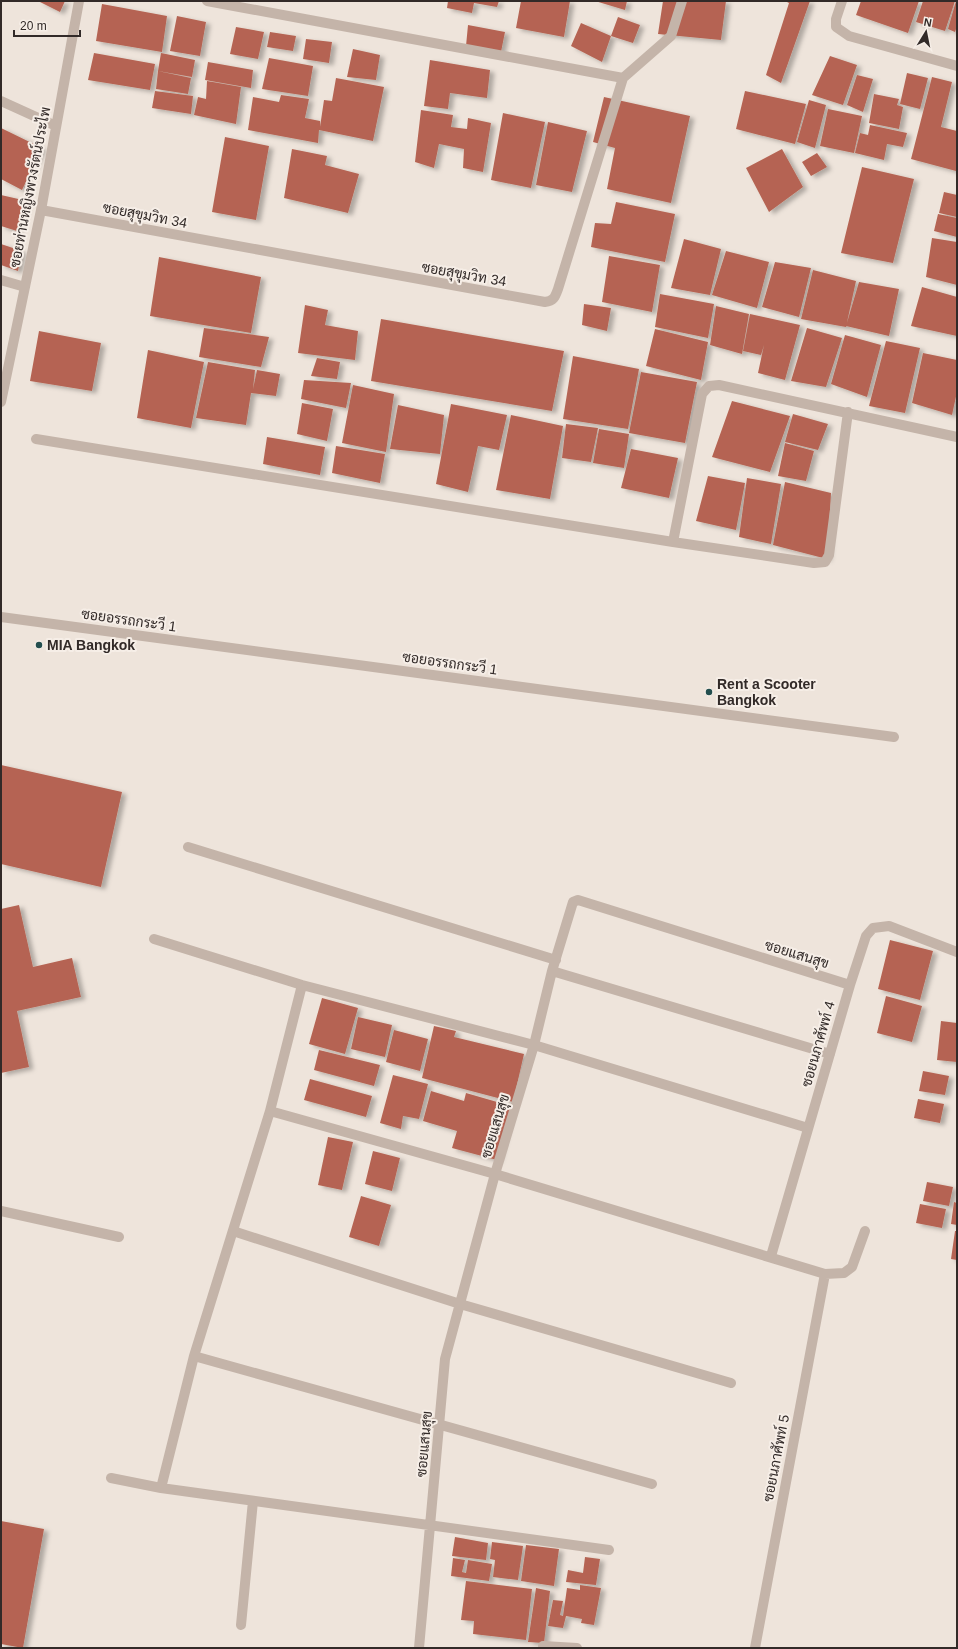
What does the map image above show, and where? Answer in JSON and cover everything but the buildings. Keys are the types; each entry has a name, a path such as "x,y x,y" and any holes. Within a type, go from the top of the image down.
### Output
{"street":[{"name":"ซอยท่านหญิงพวงรัตน์ประไพ","path":"2,395 41,210 78,1"},
{"path":"207,1 623,78 671,36 682,1"},
{"path":"842,1 836,19 836,27 849,36 957,66"},
{"name":"ซอยสุขุมวิท 34","path":"41,210 452,286 550,302 554,299 558,289 623,78"},
{"path":"1,101 56,126"},
{"path":"1,280 25,287"},
{"path":"673,542 702,394 709,386 719,385 957,437"},
{"path":"36,439 814,564 825,562 829,555 848,412"},
{"name":"ซอยอรรถกระวี 1","path":"1,616 894,737"},
{"path":"188,847 556,960"},
{"name":"ซอยแสนสุข","path":"419,1648 432,1525 445,1359 495,1174 534,1045 552,971 573,902 578,900 850,985"},
{"name":"ซอยนภาศัพท์ 4","path":"771,1256 850,985 866,936 873,928 889,926 957,952"},
{"path":"154,938 302,985 534,1045 808,1128"},
{"path":"552,971 830,1054"},
{"path":"161,1488 194,1356 270,1111 302,985"},
{"path":"270,1111 495,1174 771,1256 825,1274 844,1273 852,1267 865,1231"},
{"path":"1,1210 119,1237"},
{"path":"233,1231 460,1304 731,1384"},
{"name":"ซอยนภาศัพท์ 5","path":"755,1648 825,1274"},
{"path":"194,1356 652,1484"},
{"path":"111,1478 161,1488 609,1550"},
{"path":"241,1625 253,1501"},
{"path":"543,1646 577,1648"}],"place":[{"name":"MIA Bangkok","path":"39,645"},
{"name":"Rent a Scooter Bangkok","path":"709,692"}]}
